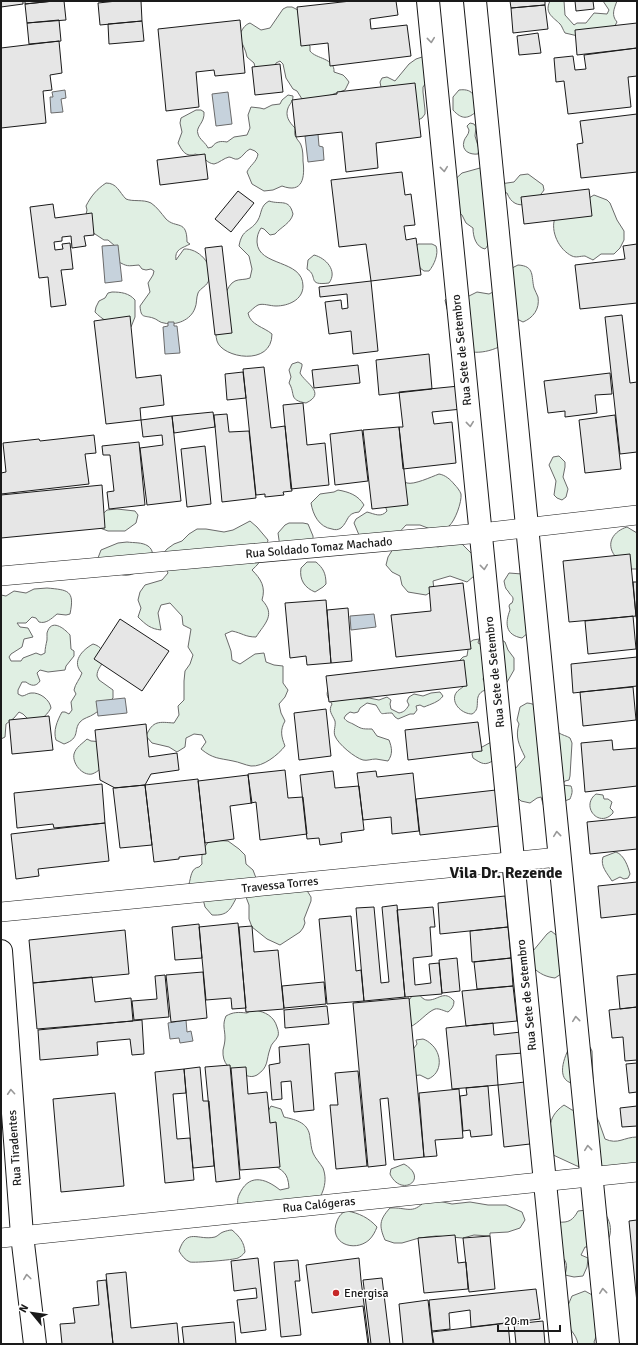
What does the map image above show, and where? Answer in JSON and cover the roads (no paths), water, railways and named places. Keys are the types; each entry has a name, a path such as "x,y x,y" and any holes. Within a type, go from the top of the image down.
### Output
{"main road":[{"name":"Rua Sete de Setembro","path":"428,1 561,1344"},
{"path":"475,1 608,1344"},
{"name":"Rua Tiradentes","path":"1,951 11,1236 35,1344"}],"street":[{"name":"Rua Soldado Tomaz Machado","path":"1,576 480,533 637,515"},
{"name":"Travessa Torres","path":"1,912 560,857"},
{"name":"Rua Calógeras","path":"11,1236 637,1172"}],"place":[{"name":"Energisa","path":"336,1293"}],"district":[{"name":"Vila Dr. Rezende","path":"506,873"}]}
